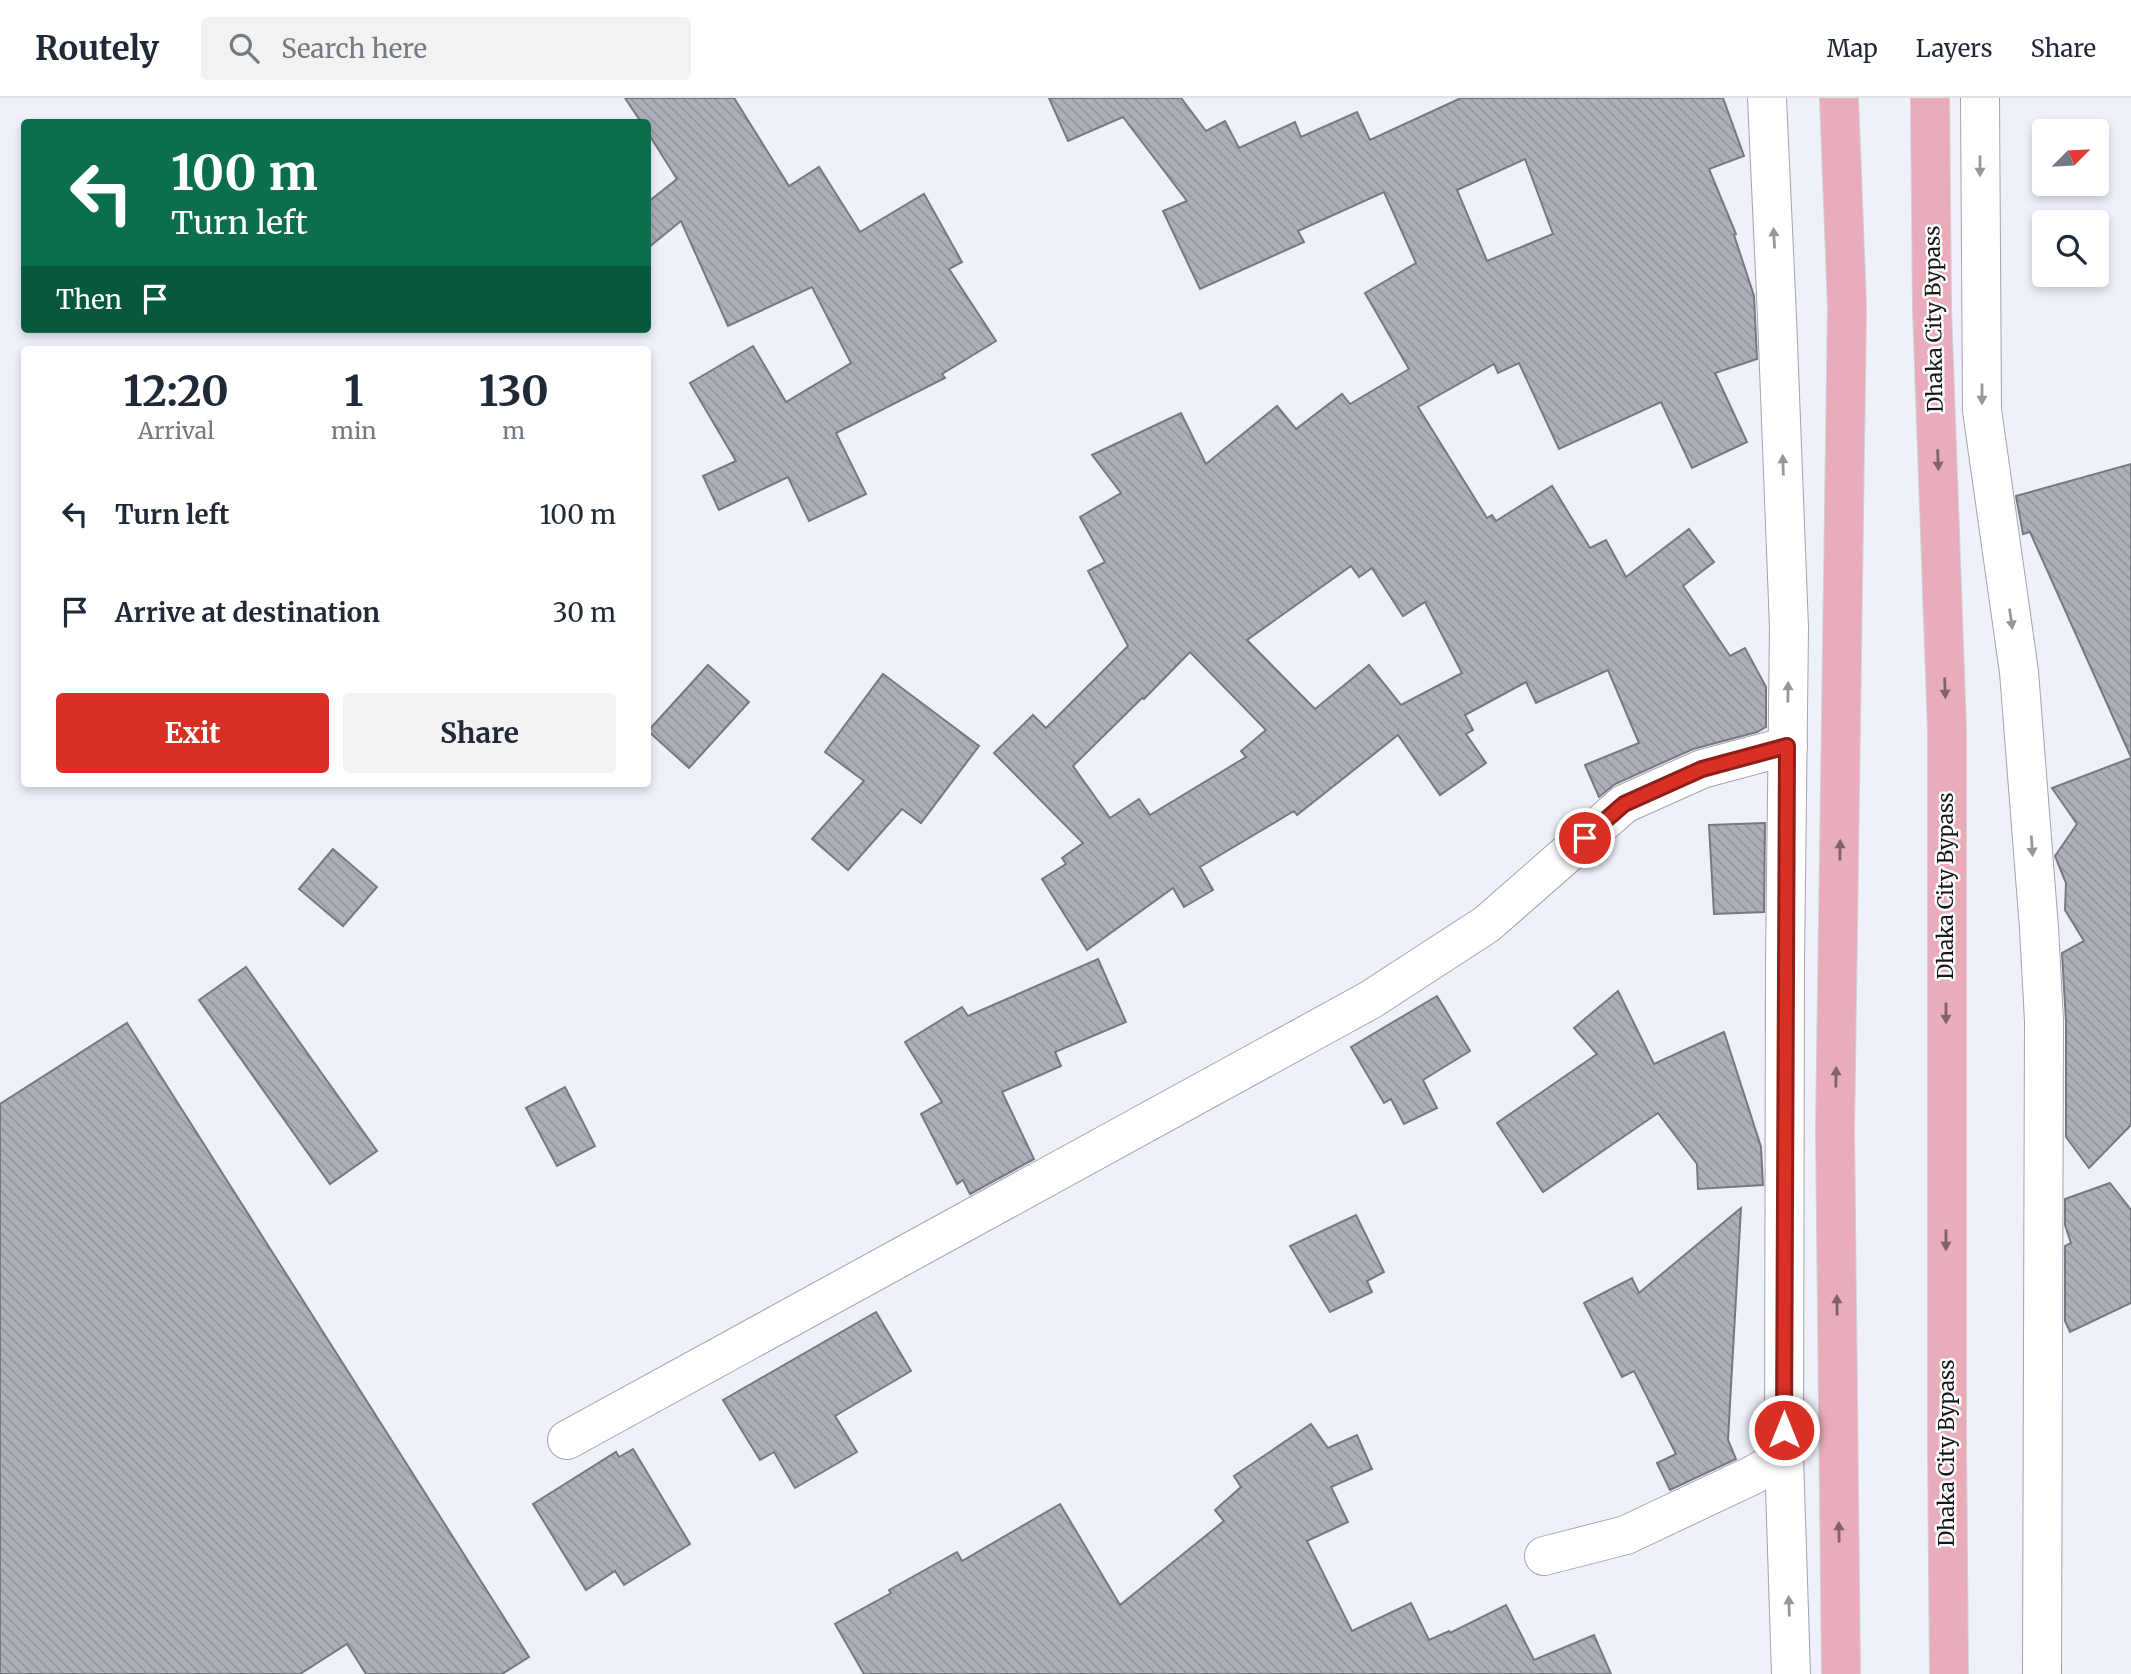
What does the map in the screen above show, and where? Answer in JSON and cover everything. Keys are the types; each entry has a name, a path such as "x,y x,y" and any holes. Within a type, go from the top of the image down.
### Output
{"highway":[{"path":"1839,98 1847,307 1835,1130 1841,1674"},
{"name":"Dhaka City Bypass","path":"1930,98 1932,309 1947,730 1946,1392 1949,1674"}],"main road":[{"path":"1767,98 1788,614 1784,1457 1791,1674"},
{"path":"1980,98 1982,410 2019,672 2044,1021 2042,1674"},
{"path":"567,1440 1370,1000 1487,924 1624,804 1702,769 1787,746"},
{"path":"1544,1556 1626,1535 1753,1475 1784,1457"}],"building":[{"path":"625,98 734,98 789,186 819,167 860,232 924,194 962,262 949,269 996,341 942,374 945,378 836,433 866,494 809,521 788,477 719,510 703,476 736,461 690,383 753,346 786,402 851,363 812,287 728,326 681,221 651,246 651,200 677,179 651,138 651,119 639,119"},
{"path":"1049,98 1181,98 1206,131 1225,121 1239,148 1295,122 1301,137 1357,112 1370,140 1461,98 1723,98 1744,156 1709,169 1736,234 1734,235 1754,296 1757,359 1715,373 1747,442 1692,468 1661,402 1559,449 1519,363 1498,373 1494,364 1418,407 1487,518 1492,515 1496,521 1552,486 1590,548 1606,540 1626,577 1689,529 1714,562 1683,586 1730,656 1745,648 1766,687 1766,727 1757,732 1693,749 1615,784 1599,797 1585,765 1639,743 1608,670 1536,703 1526,682 1465,715 1473,730 1466,734 1486,763 1440,795 1398,735 1297,815 1294,811 1200,867 1213,890 1184,907 1173,888 1087,950 1042,879 1066,864 1062,858 1083,843 994,753 1033,715 1046,728 1128,646 1088,571 1105,562 1080,517 1121,493 1092,455 1181,413 1206,464 1277,406 1296,429 1342,394 1350,404 1409,369 1365,293 1416,263 1384,192 1298,231 1304,242 1200,289 1163,211 1187,201 1123,117 1068,141","holes":["1525,159 1553,234 1487,261 1457,190","1351,566 1359,577 1372,568 1403,616 1425,602 1462,673 1401,705 1369,665 1315,709 1247,640","1190,652 1266,730 1241,751 1246,757 1150,815 1139,799 1110,818 1073,766"]},
{"path":"2131,464 2131,757 2030,532 2023,534 2016,496"},
{"path":"708,665 749,702 689,768 651,734 651,728"},
{"path":"883,674 979,746 921,823 902,809 848,870 812,839 864,781 825,752"},
{"path":"2131,758 2131,1125 2089,1168 2066,1137 2066,1021 2062,953 2084,941 2065,910 2066,883 2055,856 2077,824 2052,788"},
{"path":"1765,823 1764,912 1714,914 1709,825"},
{"path":"333,849 377,887 343,926 299,889"},
{"path":"1098,959 1126,1022 1055,1052 1061,1066 1002,1092 1034,1159 970,1194 963,1180 957,1184 921,1114 942,1102 905,1042 962,1007 968,1016"},
{"path":"246,967 377,1151 330,1184 199,1000"},
{"path":"1618,991 1654,1064 1724,1032 1761,1147 1763,1185 1698,1189 1697,1164 1658,1113 1543,1192 1497,1123 1597,1054 1574,1028"},
{"path":"1437,996 1470,1051 1423,1080 1437,1108 1404,1124 1391,1099 1384,1103 1351,1047"},
{"path":"127,1023 529,1657 502,1674 366,1674 347,1644 300,1674 0,1674 0,1104"},
{"path":"565,1087 595,1146 557,1166 526,1108"},
{"path":"2110,1183 2131,1210 2131,1303 2070,1332 2065,1321 2065,1246 2071,1243 2065,1225 2065,1199"},
{"path":"1741,1208 1728,1440 1736,1459 1670,1490 1657,1463 1676,1454 1634,1371 1622,1377 1584,1303 1632,1278 1639,1293"},
{"path":"1356,1215 1384,1272 1367,1281 1372,1292 1330,1312 1290,1246"},
{"path":"876,1312 911,1371 835,1416 857,1452 795,1488 774,1452 760,1460 723,1400"},
{"path":"1311,1424 1328,1448 1357,1435 1372,1469 1331,1487 1348,1522 1307,1541 1352,1631 1411,1603 1429,1640 1449,1631 1450,1633 1506,1605 1534,1660 1594,1635 1611,1674 864,1674 835,1624 957,1552 962,1561 1060,1504 1120,1605 1224,1521 1215,1510 1241,1487 1234,1476"},
{"path":"633,1449 690,1544 624,1585 615,1571 586,1590 533,1504 616,1452 619,1457"}],"route":[{"path":"1585,838 1624,804 1702,769 1787,746 1784,1430"}]}
